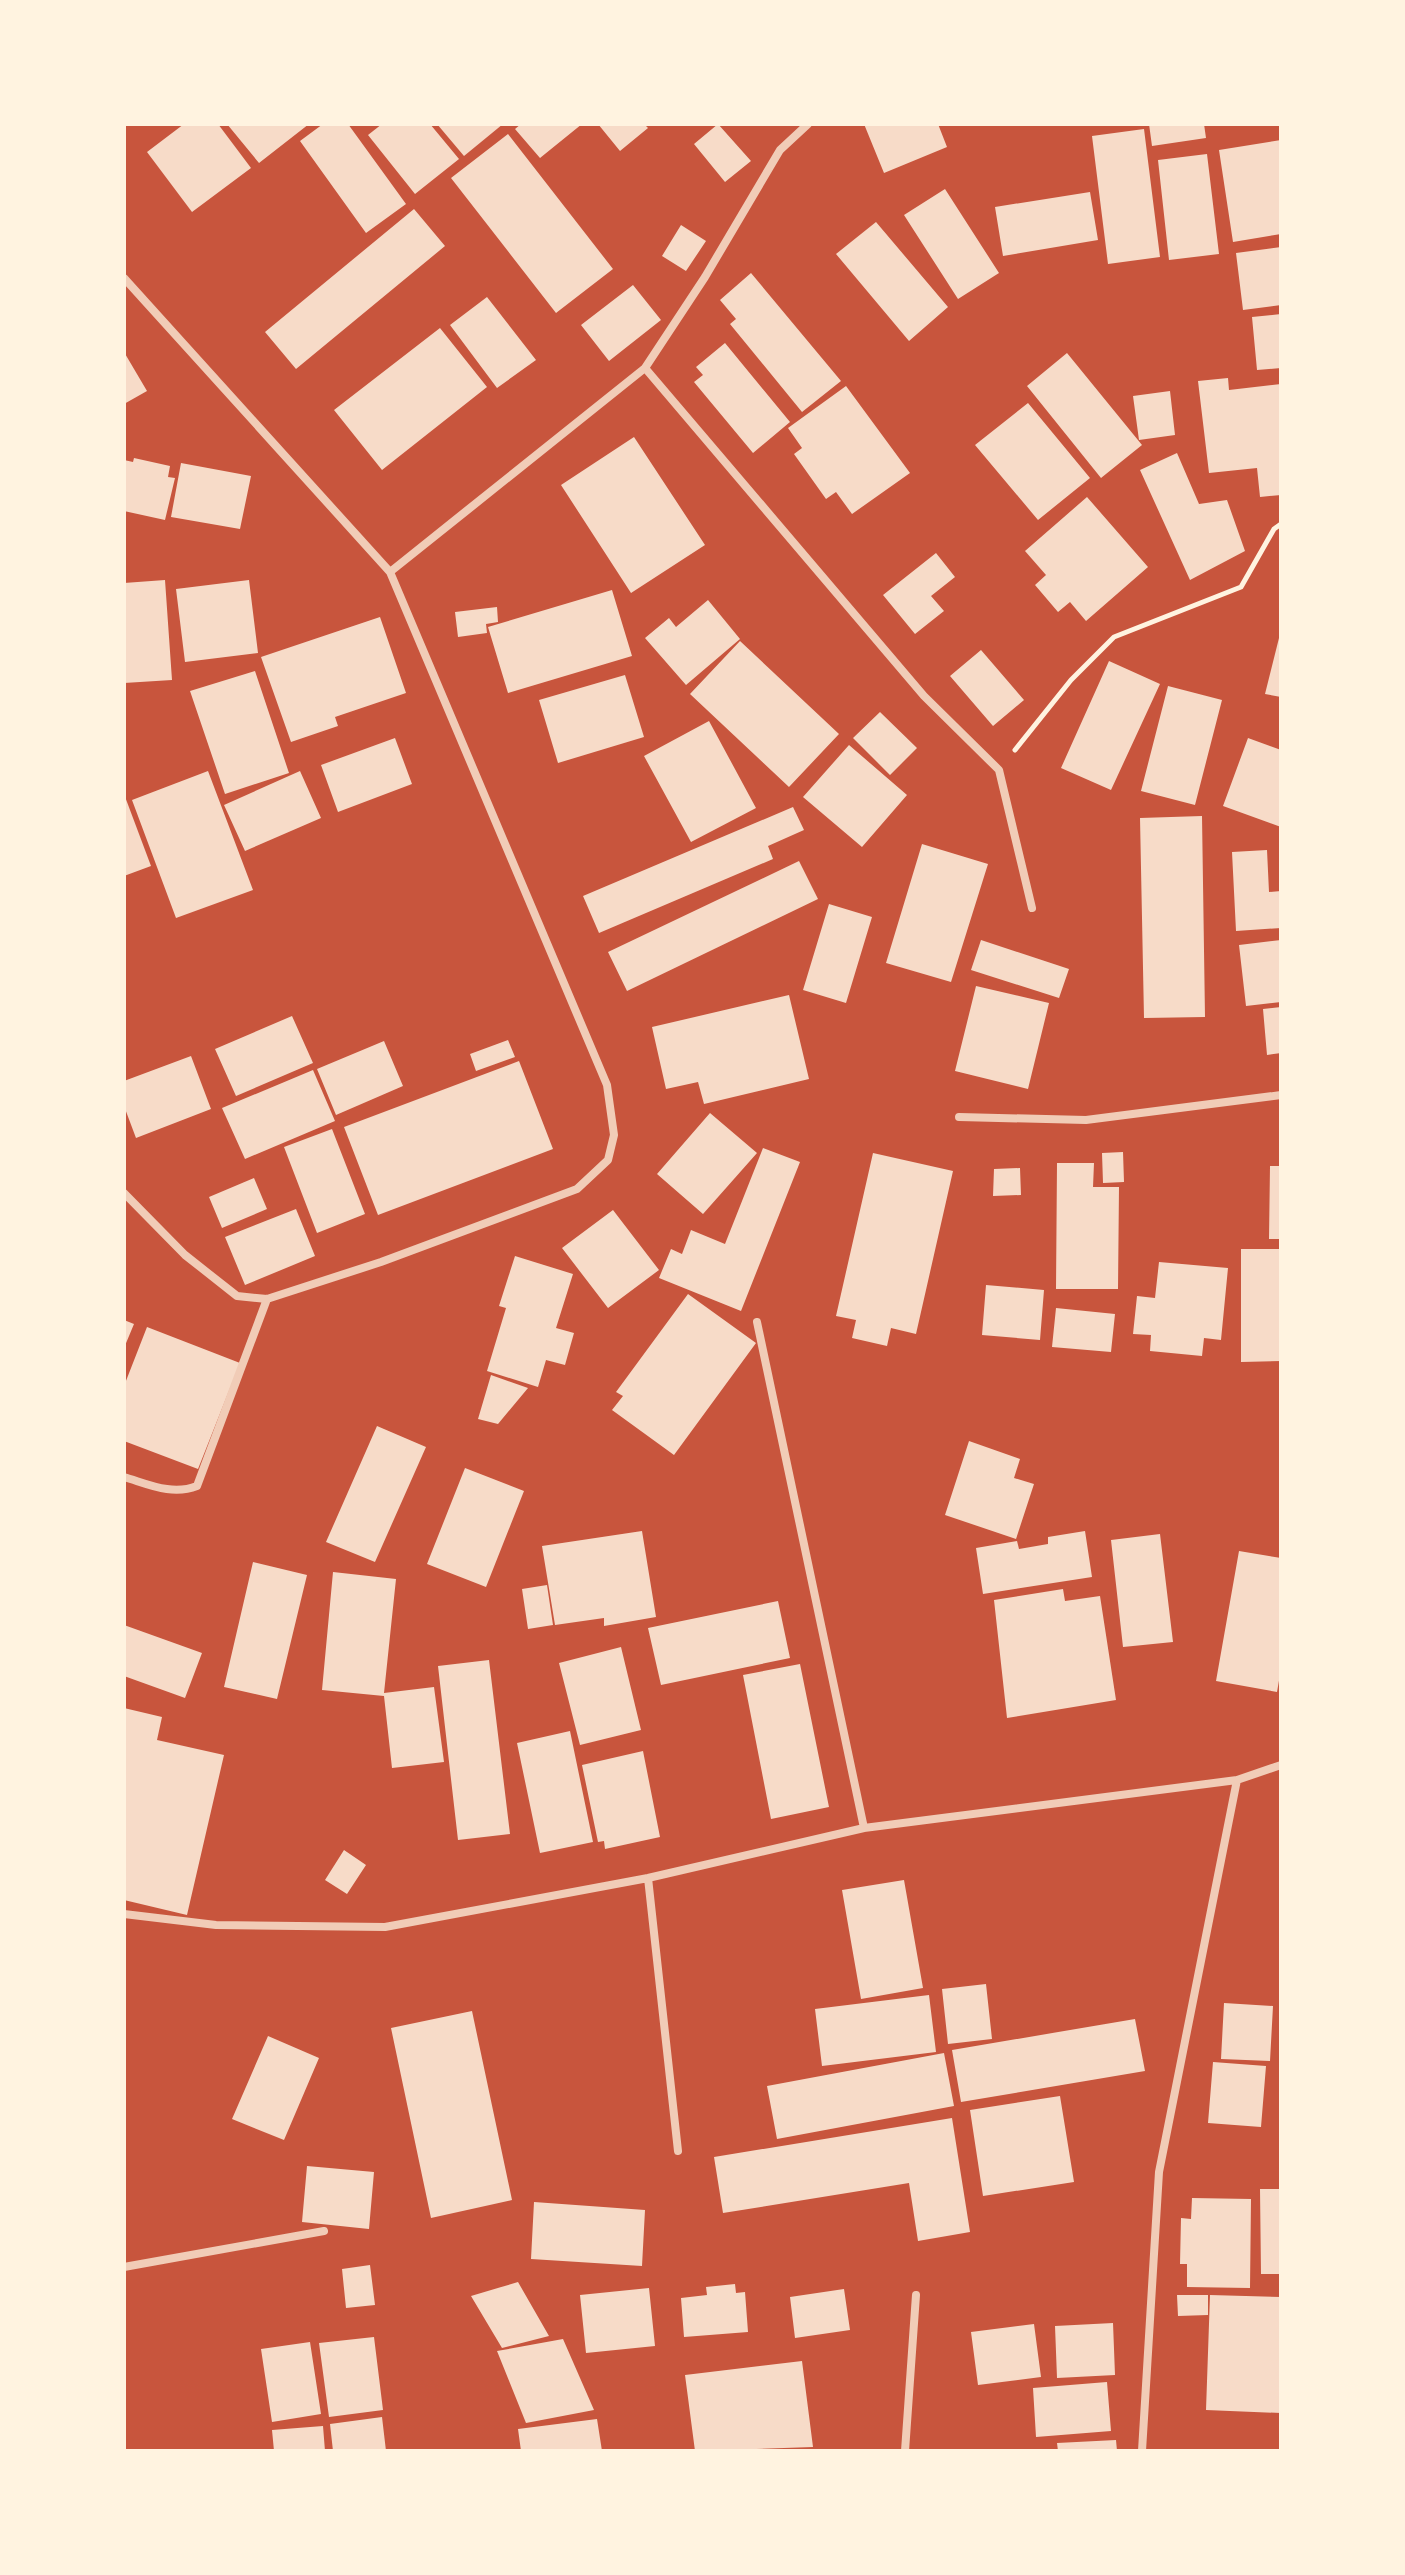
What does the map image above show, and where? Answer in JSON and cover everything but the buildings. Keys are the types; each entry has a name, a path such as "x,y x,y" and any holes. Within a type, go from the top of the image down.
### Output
{"street":[{"path":"390,572 645,368 705,277 780,150 808,124"},
{"path":"124,278 390,572 607,1085 614,1135 608,1160 577,1189 381,1262 267,1299 237,1296 185,1255 124,1193"},
{"path":"645,368 924,696 999,770 1032,908"},
{"path":"959,1117 1086,1120 1281,1095"},
{"path":"124,1477 166,1489 184,1491 197,1486 267,1299"},
{"path":"757,1322 864,1828"},
{"path":"124,1914 216,1925 385,1927 648,1878 864,1828 1237,1780 1281,1765"},
{"path":"1142,2451 1159,2172 1237,1780"},
{"path":"648,1878 678,2151"},
{"path":"124,2267 324,2231"},
{"path":"905,2451 916,2295"}],"path":[{"path":"999,770 1071,680 1114,637 1241,587 1274,529 1281,524"}]}
